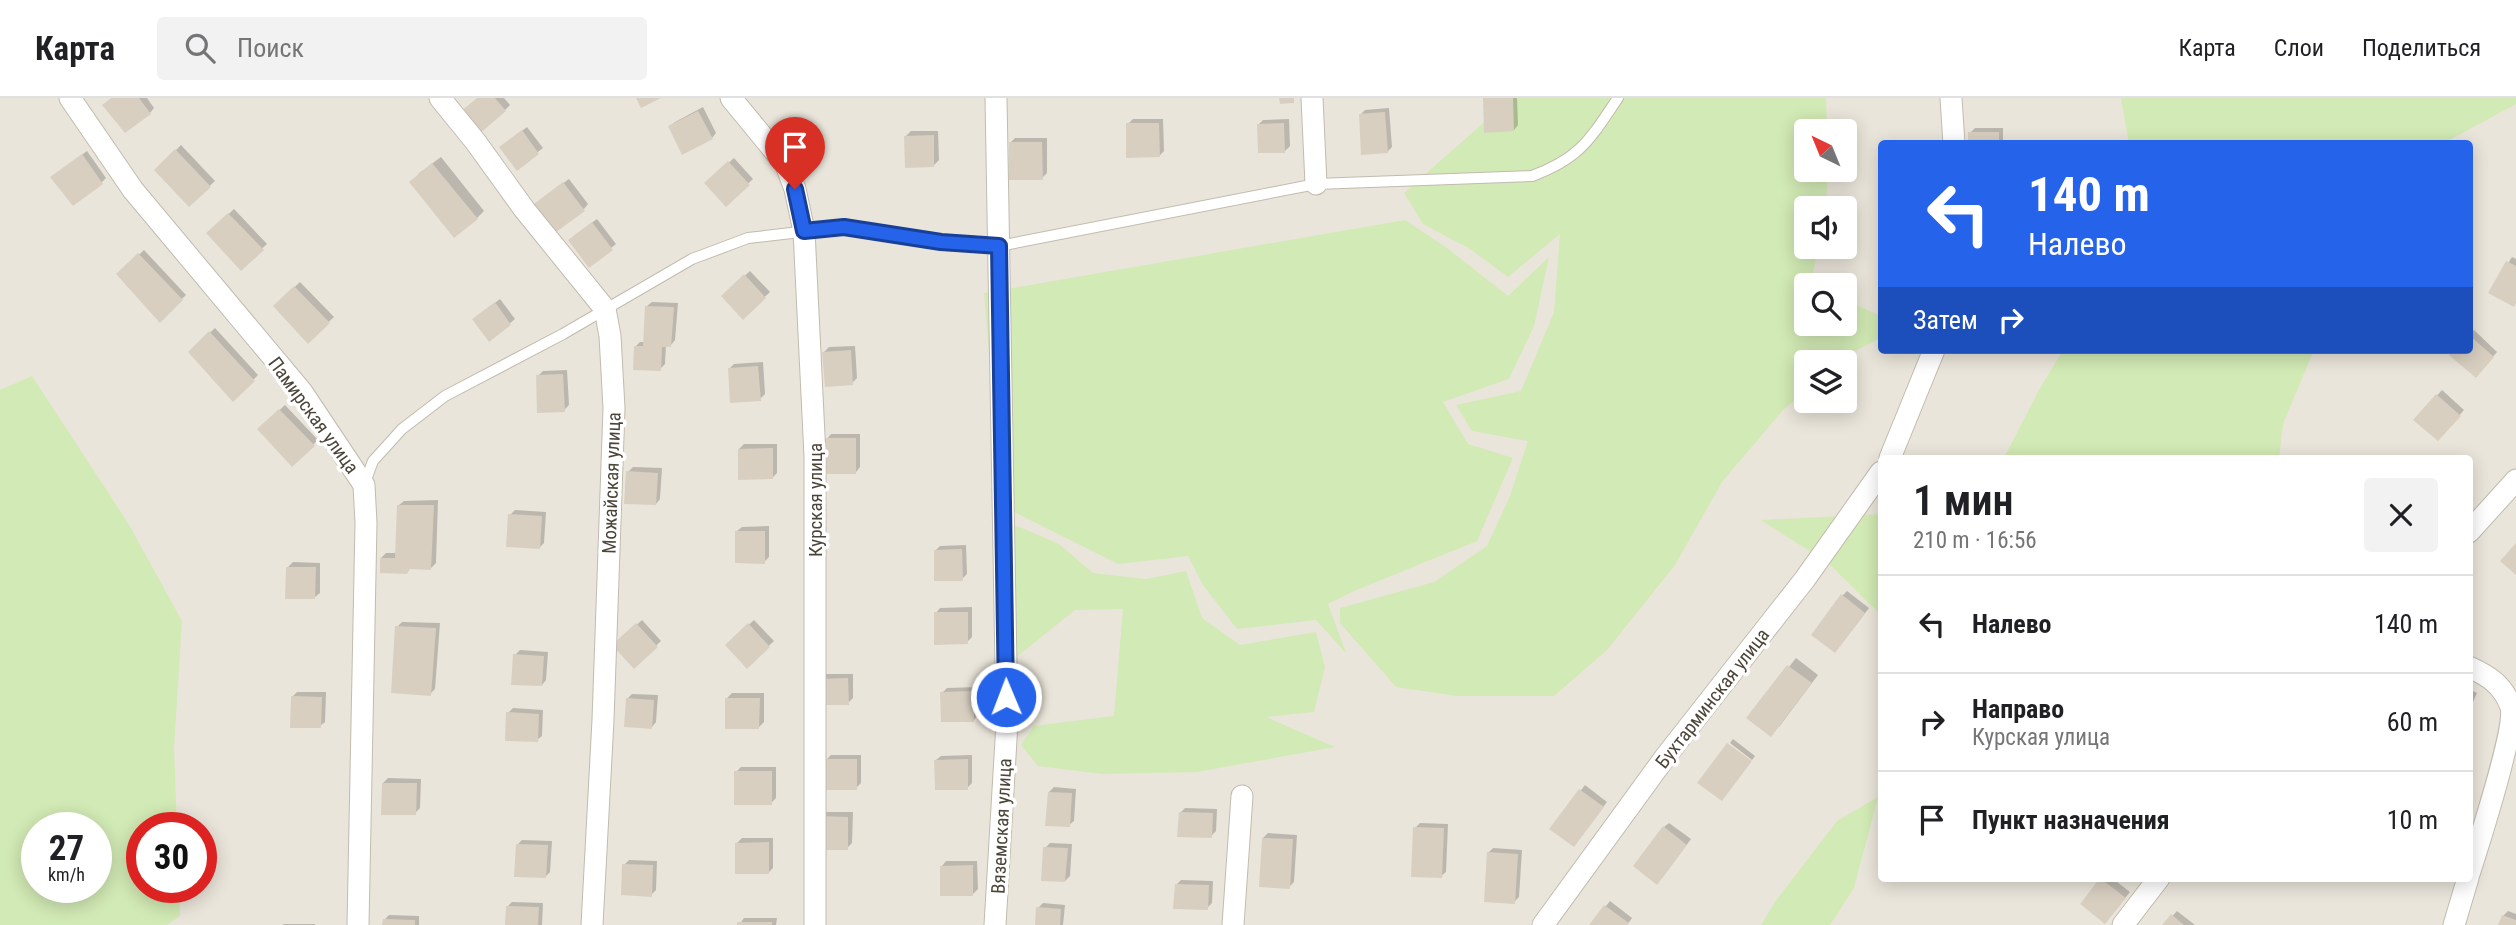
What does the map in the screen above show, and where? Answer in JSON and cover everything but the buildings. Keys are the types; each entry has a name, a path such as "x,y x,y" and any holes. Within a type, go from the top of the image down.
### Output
{"street":[{"name":"Памирская улица","path":"70,98 133,190 302,392 364,485 366,523 358,925"},
{"name":"Можайская улица","path":"440,98 605,309 610,336 614,408 603,720 592,925"},
{"name":"Курская улица","path":"731,98 786,165 795,189 804,231 815,456 815,925"},
{"name":"Вяземская улица","path":"995,925 1007,723 996,98"},
{"path":"1312,98 1315,184"},
{"path":"1951,98 1954,140"},
{"path":"1891,455 1932,354"},
{"name":"Бухтарминская улица","path":"1543,925 1666,756 1805,579 1878,476"},
{"path":"2473,528 2516,480"},
{"path":"2473,669 2492,677 2511,708 2510,737 2473,862"},
{"path":"1233,925 1242,796"},
{"path":"2123,925 2156,882"},
{"path":"2454,925 2467,882"}],"lane":[{"path":"364,485 373,461 402,429 445,396 563,334 692,259 748,238 844,227 941,242 999,246 1315,184 1532,176 1558,167 1587,144 1618,98"}],"shaded area":[{"path":"0,98 2516,98 2516,925 0,925"}],"green space":[{"path":"1502,98 1826,98 1827,119 1794,119 1794,182 1827,182 1827,196 1794,196 1794,259 1816,259 1813,273 1794,273 1794,336 1857,336 1857,305 1878,315 1878,340 1857,350 1794,350 1794,401 1783,410 1722,482 1675,565 1607,650 1554,696 1457,696 1396,687 1340,623 1340,608 1434,582 1487,546 1510,496 1528,441 1472,431 1456,405 1521,391 1554,312 1560,234 1508,277 1470,249 1423,224 1404,193 1490,117"},
{"path":"2121,98 2516,98 2516,104 2450,140 2128,140"},
{"path":"1405,220 1447,248 1508,296 1549,257 1534,326 1509,379 1443,402 1468,444 1513,458 1477,541 1328,604 1346,653 1316,620 1237,629 1203,585 1188,556 1118,564 1006,508 1000,482 984,293"},
{"path":"2061,354 2312,354 2283,424 2279,455 2006,455"},
{"path":"32,376 128,523 182,621 174,747 176,812 126,812 126,903 180,903 180,916 167,925 0,925 0,390"},
{"path":"1878,514 1878,612 1828,563 1761,520"},
{"path":"1003,520 1059,544 1093,573 1146,579 1186,571 1202,618 1240,645 1316,632 1325,667 1314,712 1266,717 1335,747 1197,772 1102,774 1038,766 1021,745 1034,726 1114,716 1123,609 1075,610 1005,666"},
{"path":"1878,797 1854,888 1830,925 1761,925 1775,902 1837,821"}],"route":[{"path":"795,189 804,231 844,227 941,242 999,246 1006,697"}]}
